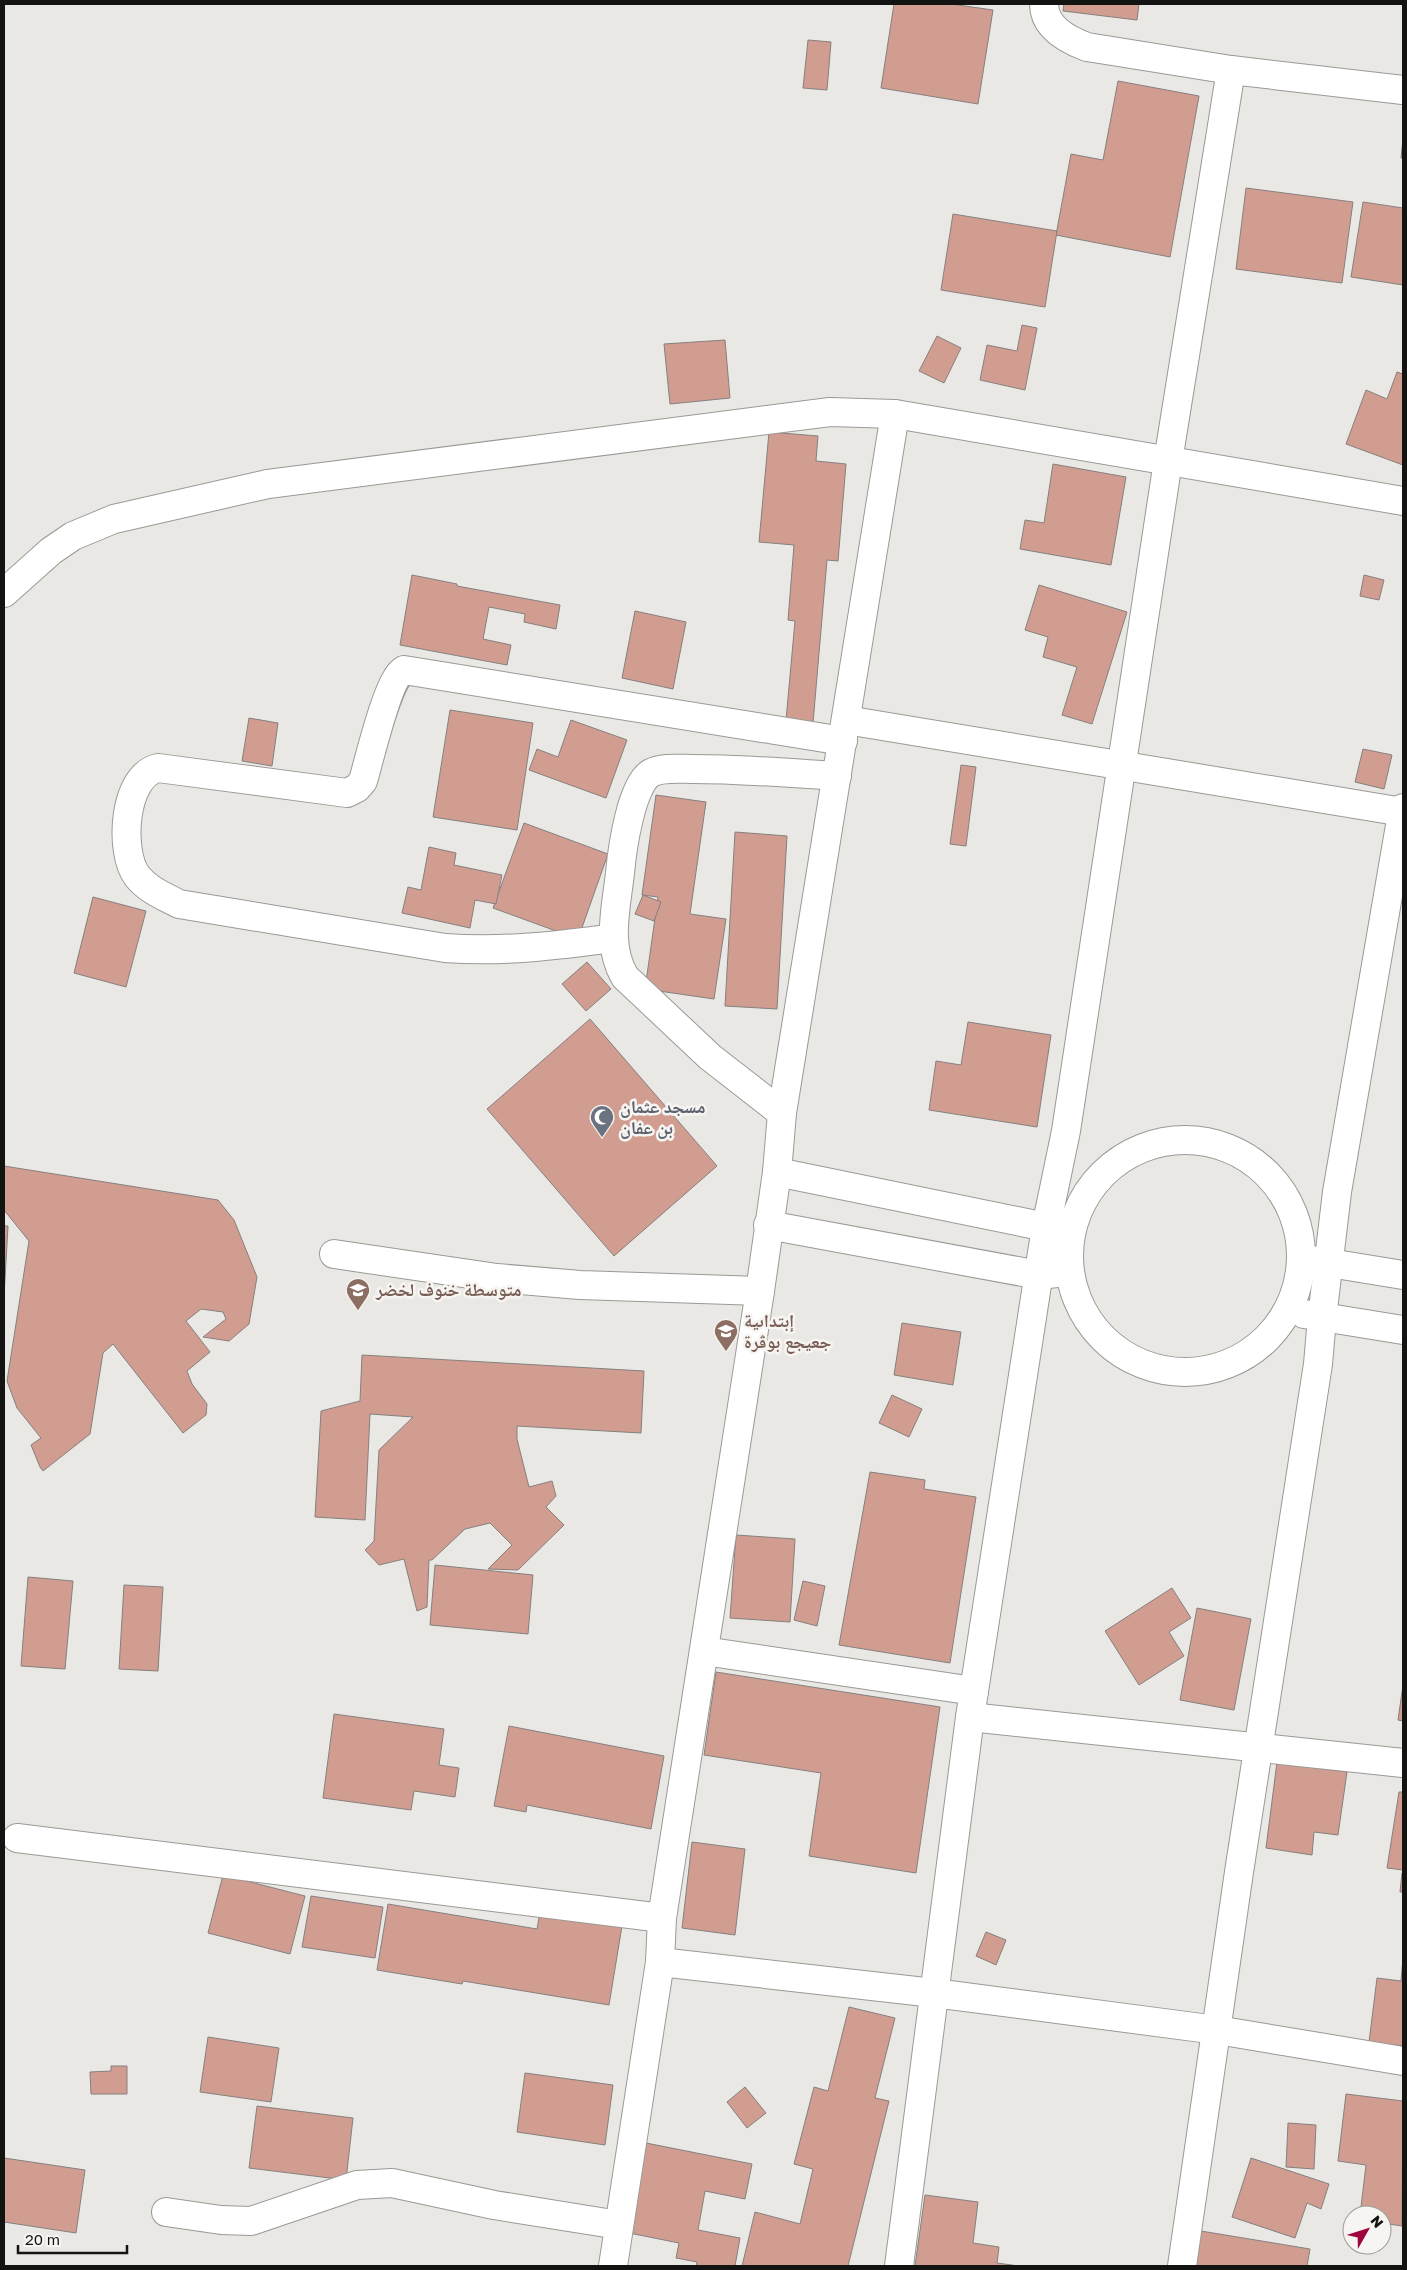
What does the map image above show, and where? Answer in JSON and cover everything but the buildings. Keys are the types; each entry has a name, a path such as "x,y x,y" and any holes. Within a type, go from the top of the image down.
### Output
{"street":[{"path":"1044,4 1044,9 1050,23 1060,34 1070,41 1087,47 1231,70 1403,90"},
{"path":"899,2266 972,1704 1039,1274 1059,1226 1106,1169 1134,1150 1166,1140 1200,1140 1233,1149 1262,1167 1283,1193 1297,1224 1302,1258 1292,1311 1255,1350 1229,1365 1199,1372 1169,1372 1140,1364 1114,1348 1092,1327 1077,1300 1069,1271 1068,1249 1059,1226 1066,1131 1168,461 1231,70"},
{"path":"4,593 51,551 73,536 108,522 268,484 830,412 895,414 1403,501"},
{"path":"613,2266 660,1962 662,1918 760,1292 777,1172 782,1113 895,414"},
{"path":"613,938 545,948 480,950 445,948 179,904 148,887 137,876 131,864 126,843 133,794 144,776 158,768 347,793 353,791 363,781 389,693 396,677 404,670 844,731 1123,765 1403,811 1337,1192 1318,1364 1260,1747 1239,1872 1182,2266"},
{"path":"782,1113 710,1057 626,977 618,964 613,938 624,833 639,786 650,773 668,769 728,769 837,776"},
{"path":"777,1172 1059,1226"},
{"path":"768,1225 1039,1274 1069,1271"},
{"path":"334,1254 497,1278 580,1285 760,1292"},
{"path":"1302,1258 1403,1275"},
{"path":"1292,1311 1322,1318 1403,1330"},
{"path":"704,1651 972,1704 1260,1747 1403,1763"},
{"path":"17,1838 662,1918"},
{"path":"660,1962 934,1992 1217,2030 1403,2061"},
{"path":"166,2212 221,2220 251,2221 357,2186 392,2183 494,2205 619,2225"}],"place":[{"name":"مسجد عثمان بن عفان","path":"602,1138"},
{"name":"متوسطة خنوف لخضر","path":"358,1311"},
{"name":"إبتداىية جعيجع بوڨرة","path":"726,1352"}]}
